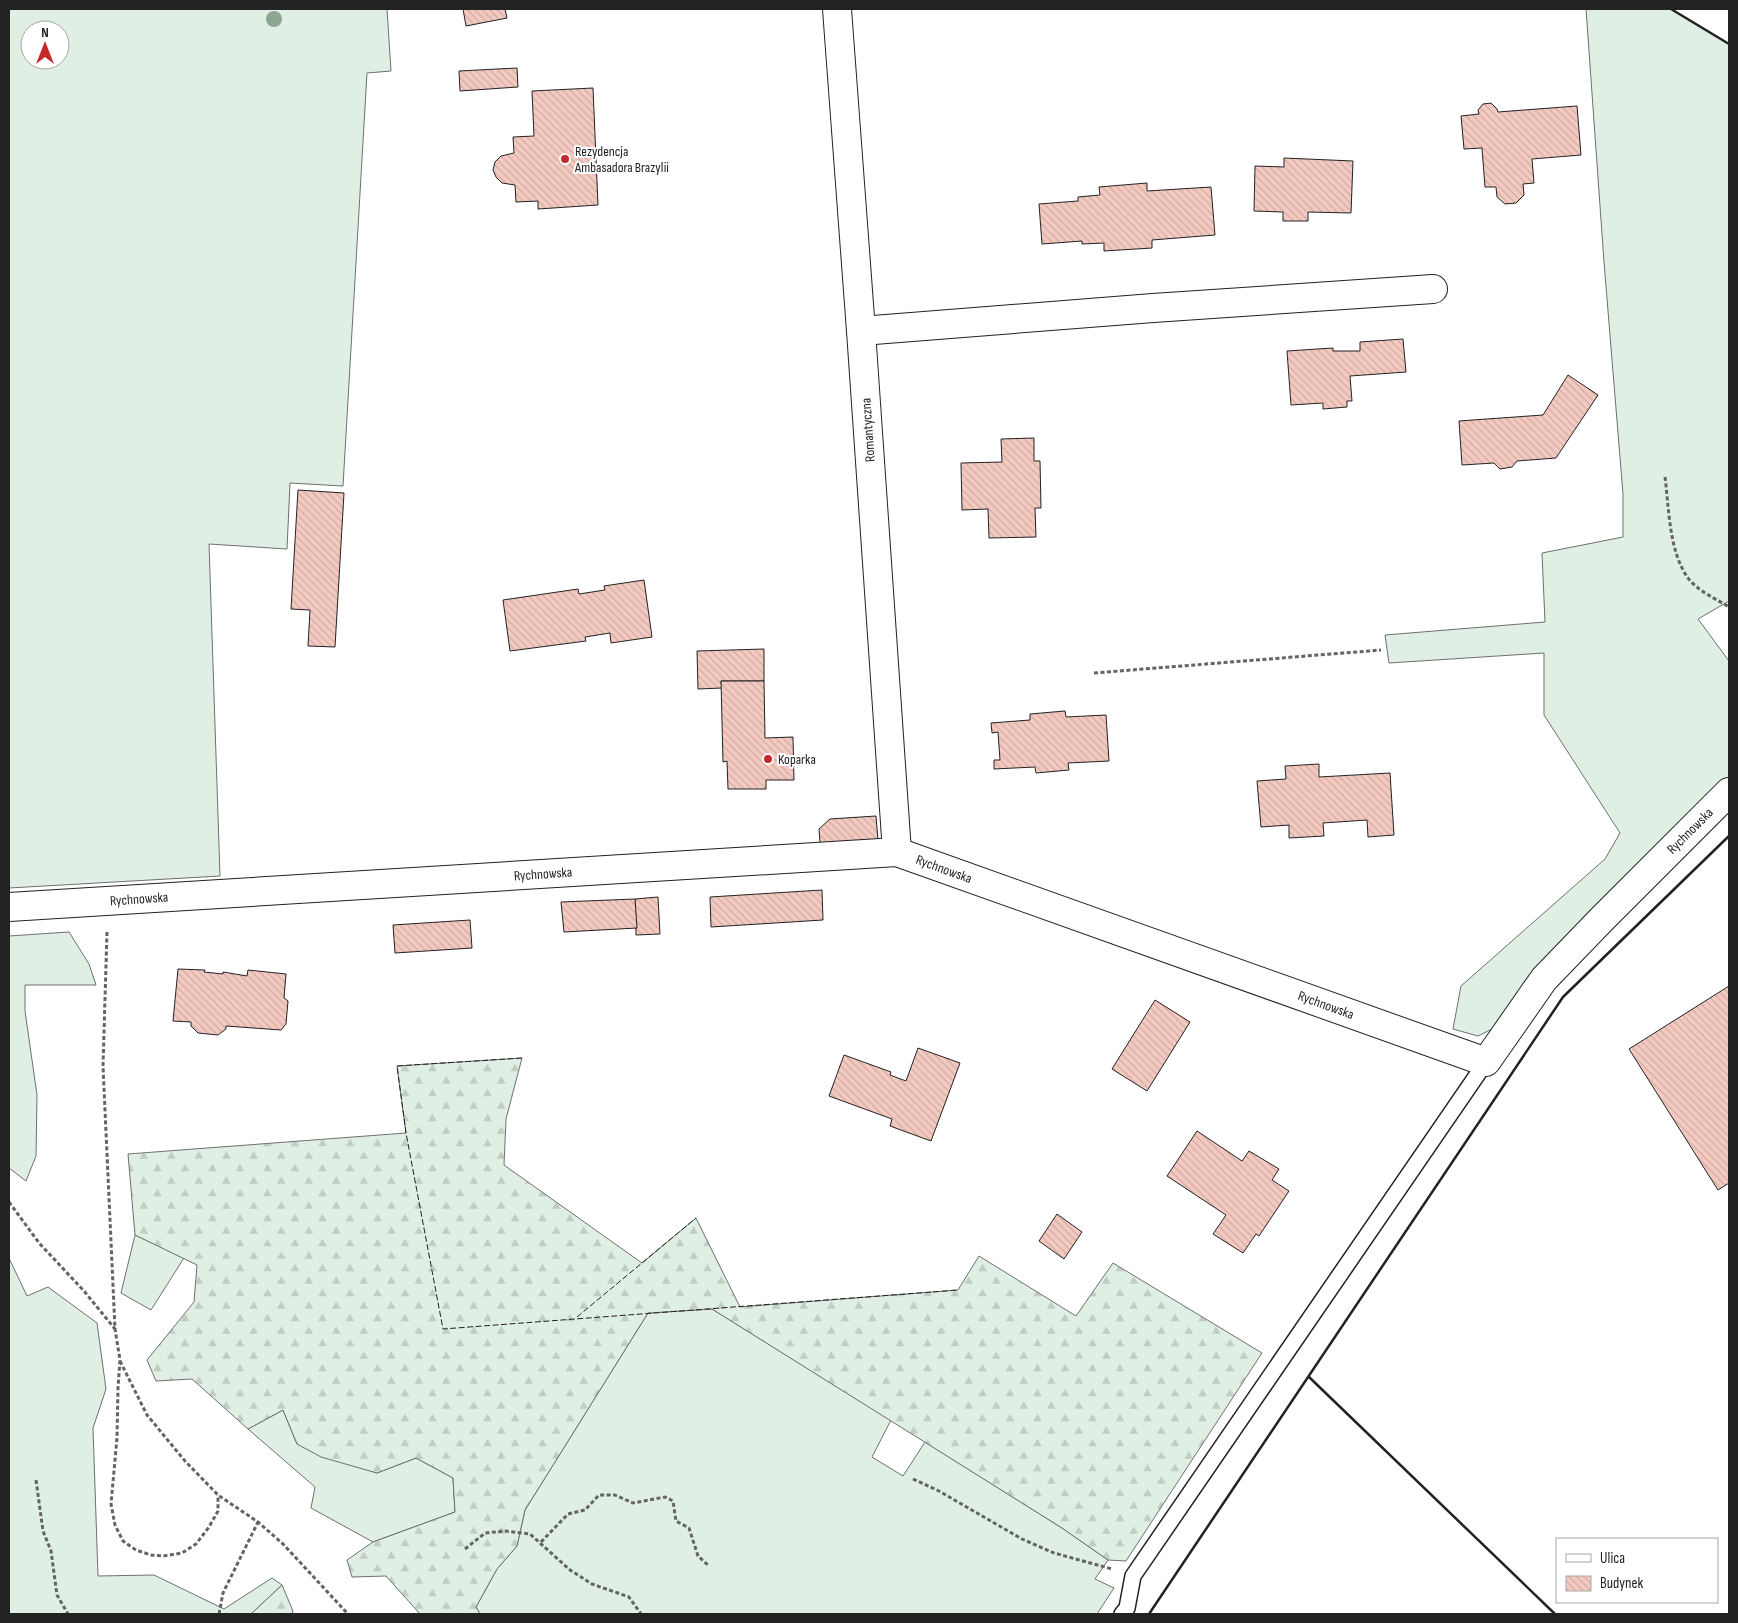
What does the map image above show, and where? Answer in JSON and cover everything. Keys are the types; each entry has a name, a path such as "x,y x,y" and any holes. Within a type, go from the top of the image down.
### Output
{"street":[{"name":"Romantyczna","path":"837,9 897,852"},
{"path":"861,331 1153,308 1434,289"},
{"name":"Rychnowska","path":"9,907 897,852 1486,1062 1544,979 1729,792"}],"lane":[{"path":"1122,1614 1127,1608 1133,1576 1486,1062"}],"path":[{"path":"1666,477 1672,536 1679,563 1689,579 1706,593 1729,607"},
{"path":"1094,673 1381,650"},
{"path":"108,901 103,1066 115,1330 120,1360 117,1438 111,1504 115,1525 123,1541 136,1550 151,1555 163,1556 182,1553 196,1544 210,1527 218,1511 218,1495"},
{"path":"9,1202 39,1243 84,1291 115,1330"},
{"path":"120,1360 147,1415 185,1461 218,1495 258,1522 283,1544 348,1614"},
{"path":"912,1479 940,1491 1022,1539 1054,1553 1133,1576"},
{"path":"36,1480 43,1531 51,1551 57,1596 68,1614"},
{"path":"541,1542 568,1514 585,1510 599,1496 615,1495 633,1503 665,1496 673,1501 676,1521 690,1528 698,1556 709,1566"},
{"path":"219,1614 223,1593 258,1522"},
{"path":"465,1549 485,1533 505,1531 530,1534 570,1570 592,1584 629,1596 641,1614"}],"green space":[{"path":"9,9 387,9 391,71 367,73 343,486 290,483 287,549 209,544 220,876 9,888"},
{"path":"1586,9 1671,9 1729,44 1729,601 1698,619 1729,661 1729,777 1637,867 1568,939 1492,1029 1478,1036 1453,1029 1461,986 1605,859 1620,833 1544,715 1544,653 1389,663 1385,635 1545,622 1542,553 1623,537 1623,494"},
{"path":"69,932 89,964 96,985 25,985 25,1011 37,1095 36,1156 26,1181 9,1168 9,936"},
{"path":"522,1058 506,1119 504,1165 642,1263 696,1218 740,1307 958,1290 979,1256 1076,1316 1113,1263 1262,1353 1126,1561 1108,1560 1062,1528 712,1309 648,1313 525,1510 517,1546 497,1569 476,1607 480,1614 420,1614 386,1576 352,1577 347,1560 373,1542 455,1512 453,1478 416,1458 377,1473 321,1457 297,1444 283,1410 248,1429 192,1379 156,1381 147,1360 194,1302 197,1265 135,1235 128,1154 406,1133 397,1066"},
{"path":"135,1235 184,1258 151,1310 121,1293"},
{"path":"9,1258 27,1296 48,1287 97,1323 106,1389 93,1428 98,1576 154,1575 224,1609 272,1578 282,1585 251,1614 9,1614"},
{"path":"712,1309 891,1420 872,1457 903,1476 925,1442 1062,1528 1108,1560 1095,1579 1114,1588 1097,1614 480,1614 476,1607 497,1569 517,1546 525,1510 648,1313"},
{"path":"283,1410 297,1444 377,1473 416,1458 453,1478 455,1512 373,1542 311,1508 315,1487 248,1429"},
{"path":"282,1585 293,1611 292,1614 251,1614"}],"building":[{"path":"463,9 505,9 507,18 466,26"},
{"path":"517,68 518,87 460,91 459,71"},
{"path":"593,88 598,205 538,209 538,201 516,202 515,185 502,183 496,177 493,170 495,162 501,156 514,153 513,137 534,136 532,91"},
{"path":"1491,103 1498,112 1577,106 1581,155 1532,159 1534,183 1523,184 1524,195 1516,203 1505,204 1497,197 1496,187 1485,187 1482,148 1464,149 1461,116 1479,114 1478,110 1483,104"},
{"path":"1284,158 1353,161 1351,213 1308,212 1308,221 1283,221 1283,212 1254,211 1255,166 1284,167"},
{"path":"1147,183 1147,191 1211,187 1215,235 1152,240 1152,248 1104,251 1104,243 1082,244 1082,241 1042,244 1039,204 1078,201 1078,197 1100,195 1099,187"},
{"path":"1403,339 1406,372 1350,376 1352,401 1347,401 1347,407 1323,409 1323,403 1291,405 1287,351 1333,348 1333,351 1360,351 1360,342"},
{"path":"1568,375 1598,395 1556,458 1517,461 1512,467 1500,469 1494,463 1462,465 1459,421 1543,415"},
{"path":"1034,438 1034,461 1040,461 1041,508 1035,508 1036,537 989,538 988,509 962,510 961,463 1002,462 1001,439"},
{"path":"298,490 344,493 335,647 308,646 310,610 291,609"},
{"path":"644,580 652,637 611,643 610,633 585,637 586,641 510,651 503,600 578,589 579,594 605,590 604,586"},
{"path":"764,649 764,681 721,681 722,688 698,689 697,651"},
{"path":"721,681 764,681 765,738 793,737 794,780 766,780 766,789 728,789 727,761 723,762"},
{"path":"1065,711 1066,717 1106,715 1109,761 1068,763 1069,770 1036,773 1035,767 994,769 994,760 1000,760 998,732 992,733 991,723 1030,720 1030,714"},
{"path":"1319,764 1319,777 1390,773 1394,835 1368,837 1367,820 1323,823 1324,836 1289,838 1289,825 1261,827 1257,781 1286,779 1285,766"},
{"path":"876,816 878,840 820,843 819,829 830,819"},
{"path":"822,890 823,920 711,927 710,897"},
{"path":"658,897 660,934 636,935 635,899"},
{"path":"635,899 637,928 564,932 561,902"},
{"path":"470,920 472,948 395,953 393,925"},
{"path":"178,969 205,970 204,972 223,974 223,972 247,976 248,970 286,974 284,998 288,1001 286,1024 281,1030 226,1026 226,1029 218,1035 198,1033 191,1026 191,1022 173,1021"},
{"path":"1729,986 1729,1183 1718,1190 1629,1049"},
{"path":"1155,1000 1190,1022 1147,1091 1112,1069"},
{"path":"918,1048 960,1063 931,1141 890,1126 892,1119 829,1096 844,1055 891,1072 890,1075 906,1081"},
{"path":"1197,1131 1242,1161 1249,1151 1279,1169 1272,1180 1289,1191 1259,1236 1256,1234 1243,1253 1213,1234 1226,1215 1167,1176"},
{"path":"1057,1214 1082,1232 1064,1259 1039,1241"}],"fence":[{"path":"522,1058 397,1066 406,1133 443,1329 958,1290"},
{"path":"577,1317 696,1218"}],"wall":[{"path":"1671,9 1729,44"},
{"path":"1149,1614 1563,997 1729,836"},
{"path":"1309,1377 1555,1614"}],"place":[{"name":"Rezydencja Ambasadora Brazylii","path":"565,159"},
{"name":"Koparka","path":"768,759"}]}
